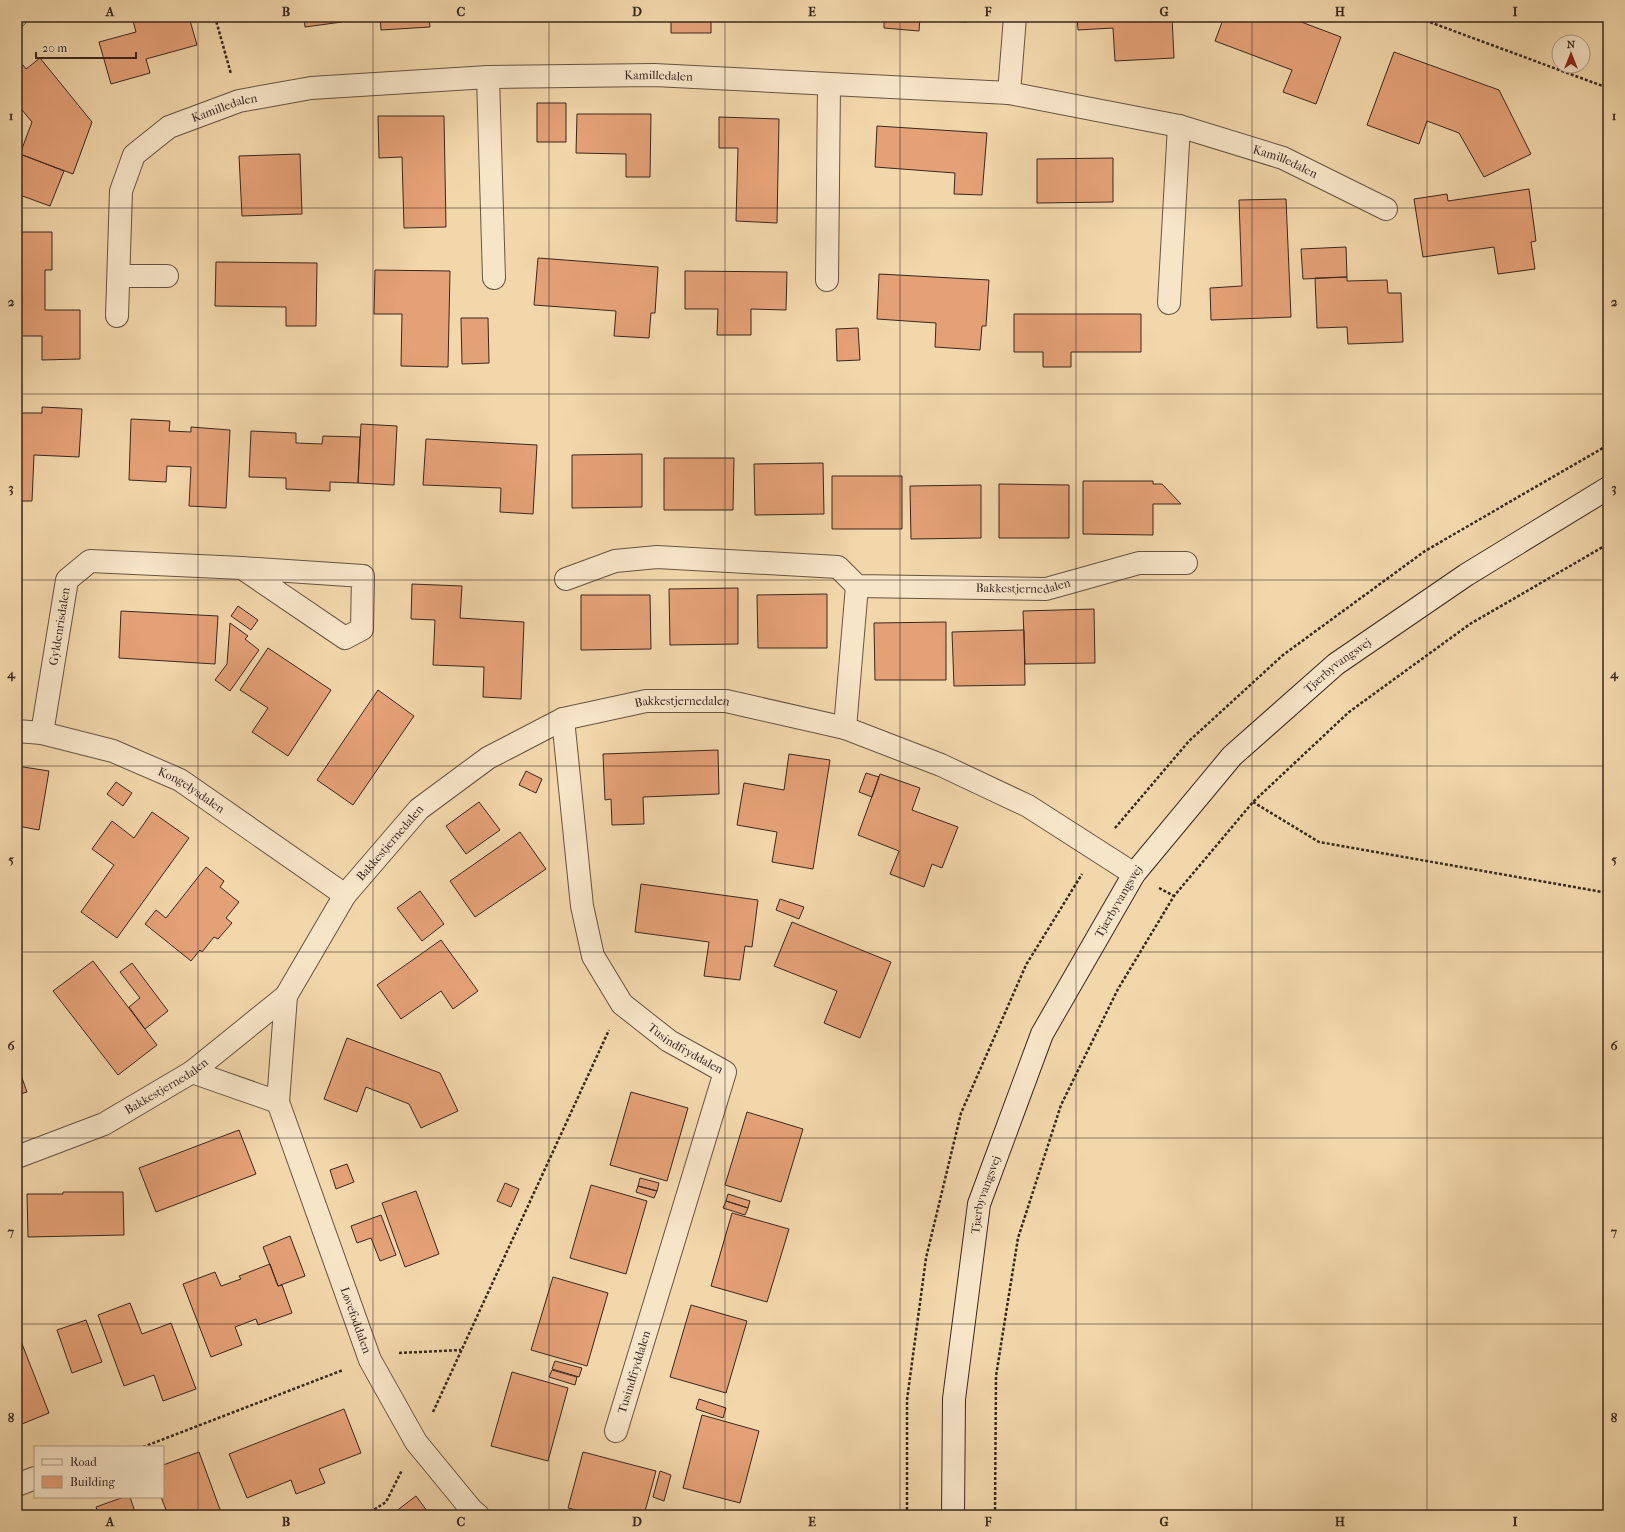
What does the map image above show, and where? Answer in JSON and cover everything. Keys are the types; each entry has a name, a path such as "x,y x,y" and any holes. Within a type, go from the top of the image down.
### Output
{"street":[{"path":"1009,93 1015,17"},
{"name":"Kamilledalen","path":"118,316 121,191 134,156 169,127 238,101 311,88 488,77 654,76 1009,93 1179,126 1283,158 1386,209"},
{"path":"488,77 494,278"},
{"path":"827,280 829,84"},
{"path":"1169,303 1179,126"},
{"path":"119,276 167,276"},
{"name":"Tjærbyvangsvej","path":"953,1515 954,1399 979,1204 1042,1034 1134,874 1232,756 1336,664 1466,575 1608,488"},
{"path":"566,579 615,561 657,557 838,567 857,586 846,728"},
{"name":"Gyldenrisdalen","path":"42,733 67,580 90,561 242,568 363,576 362,629 345,638 242,568"},
{"name":"Bakkestjernedalen","path":"857,586 1046,588 1139,563 1186,563"},
{"name":"Bakkestjernedalen","path":"17,1157 104,1124 192,1072 286,996 345,895 419,809 488,758 563,720 646,701 726,701 846,728 942,765 1028,806 1134,874"},
{"name":"Tusindfryddalen","path":"563,720 582,906 593,956 622,1004 669,1041 725,1072 616,1431"},
{"name":"Kongelysdalen","path":"17,731 42,733 113,751 180,780 345,895"},
{"name":"Løvefoddalen","path":"286,996 278,1102 370,1360 416,1442 471,1510 478,1515"},
{"path":"192,1072 278,1102"},
{"path":"17,1485 34,1478"}],"path":[{"path":"215,17 238,101"},
{"path":"1416,17 1608,88"},
{"path":"995,1515 996,1376 1018,1238 1061,1105 1118,989 1174,896 1253,802 1349,712 1470,624 1608,544"},
{"path":"1253,802 1319,842 1608,893"},
{"path":"366,1515 386,1502 439,1400 622,1004"},
{"path":"146,1446 370,1360 394,1353 461,1350"}],"green space":[{"path":"17,17 32,17 17,32"}],"building":[{"path":"132,17 189,17 197,45 146,59 150,73 111,84 99,42 136,32"},
{"path":"304,17 342,17 342,22 305,27"},
{"path":"380,17 429,17 430,27 381,30"},
{"path":"671,17 711,17 711,33 671,33"},
{"path":"884,17 920,17 919,31 884,28"},
{"path":"926,17 968,17 967,22 926,20"},
{"path":"1077,17 1172,17 1174,58 1115,61 1113,28 1078,30"},
{"path":"1224,17 1288,17 1341,37 1316,104 1283,92 1292,70 1215,41"},
{"path":"1394,52 1499,90 1531,154 1484,177 1459,133 1427,121 1419,144 1367,125"},
{"path":"40,58 92,122 73,174 20,154 32,122 17,104 17,70 23,65 26,69"},
{"path":"537,103 566,103 566,142 537,142"},
{"path":"577,114 651,114 650,177 626,177 626,154 576,153"},
{"path":"378,116 444,116 446,227 404,228 402,157 379,158"},
{"path":"719,117 779,119 777,223 736,221 738,148 719,148"},
{"path":"877,126 987,133 982,195 954,194 955,173 875,167"},
{"path":"20,154 64,171 50,206 17,194 17,161"},
{"path":"300,154 302,214 242,216 239,156"},
{"path":"1113,158 1113,202 1037,203 1037,159"},
{"path":"1529,189 1536,241 1531,242 1535,269 1498,274 1494,247 1423,257 1414,199 1447,194 1448,201"},
{"path":"1286,199 1291,317 1211,320 1210,288 1242,286 1239,200"},
{"path":"17,232 52,232 52,270 45,270 45,310 80,310 80,359 42,360 42,336 17,336"},
{"path":"1346,247 1347,277 1303,279 1301,249"},
{"path":"538,258 658,267 655,313 651,313 649,338 614,336 616,311 534,305"},
{"path":"216,262 317,263 316,326 286,326 286,307 215,306"},
{"path":"375,270 450,271 448,367 401,366 402,314 374,314"},
{"path":"685,271 787,272 786,310 751,309 751,335 717,335 718,309 685,309"},
{"path":"879,274 989,280 986,326 982,326 980,350 935,347 936,323 877,319"},
{"path":"1347,277 1347,281 1387,280 1388,293 1401,293 1403,342 1348,344 1347,327 1317,328 1315,278"},
{"path":"1014,314 1141,314 1141,352 1071,352 1071,367 1043,367 1043,352 1014,352"},
{"path":"461,318 488,318 489,363 462,364"},
{"path":"858,328 860,360 837,361 836,329"},
{"path":"42,407 82,409 79,457 34,455 32,501 17,501 17,413 42,413"},
{"path":"131,419 170,421 169,431 191,432 191,427 230,430 226,508 189,506 191,467 167,466 166,482 129,480"},
{"path":"361,424 397,426 394,485 358,483"},
{"path":"251,431 296,433 296,443 322,444 323,436 360,437 358,483 330,482 330,491 286,489 286,478 249,477"},
{"path":"426,439 537,445 533,514 500,512 501,488 423,485"},
{"path":"642,454 642,507 572,508 572,455"},
{"path":"664,458 734,458 733,510 664,510"},
{"path":"823,463 824,514 755,515 754,464"},
{"path":"832,476 902,476 902,529 832,529"},
{"path":"1083,481 1153,481 1153,484 1162,484 1181,504 1153,504 1153,535 1083,534"},
{"path":"999,484 1069,485 1069,538 999,538"},
{"path":"981,485 981,538 911,539 910,486"},
{"path":"412,584 462,586 460,618 524,622 521,699 483,697 484,667 433,665 435,620 411,619"},
{"path":"738,588 738,644 670,645 669,589"},
{"path":"827,594 827,648 758,648 757,595"},
{"path":"581,595 650,595 651,649 581,650"},
{"path":"238,606 258,620 251,630 231,616"},
{"path":"1094,609 1095,663 1025,664 1023,611"},
{"path":"121,611 218,616 215,664 119,658"},
{"path":"946,622 946,680 875,680 874,623"},
{"path":"230,623 248,636 245,639 259,650 230,691 215,680 227,664"},
{"path":"1024,630 1025,685 954,686 952,632"},
{"path":"268,648 331,690 288,756 252,732 268,708 240,690"},
{"path":"378,690 414,716 353,805 317,780"},
{"path":"718,750 719,794 643,797 644,824 612,825 611,799 605,800 603,754"},
{"path":"789,754 830,760 813,869 772,862 777,832 737,825 744,783 784,790"},
{"path":"17,766 49,771 39,830 18,826 17,832"},
{"path":"526,771 542,779 536,793 519,785"},
{"path":"866,773 879,777 872,797 859,792"},
{"path":"880,774 920,788 912,810 958,827 942,868 932,864 924,887 890,874 899,851 858,835"},
{"path":"116,782 132,793 123,806 107,794"},
{"path":"479,802 500,830 466,854 446,826"},
{"path":"152,812 189,838 117,938 81,912 114,865 92,849 112,821 134,838"},
{"path":"520,832 546,869 475,917 450,881"},
{"path":"206,867 224,881 220,887 239,902 226,918 232,923 218,939 214,937 202,952 200,950 191,961 145,924 156,910 166,918"},
{"path":"641,884 758,900 752,947 745,946 740,980 704,976 709,942 635,932"},
{"path":"420,891 444,924 422,941 397,908"},
{"path":"780,899 804,907 799,919 776,910"},
{"path":"792,922 891,962 860,1038 824,1023 837,991 774,966"},
{"path":"441,940 478,991 453,1009 441,991 401,1019 377,985"},
{"path":"93,961 157,1045 118,1075 53,991"},
{"path":"132,963 168,1011 145,1029 129,1007 140,998 120,972"},
{"path":"347,1038 440,1073 458,1111 421,1128 409,1104 366,1087 357,1112 324,1099"},
{"path":"17,1064 27,1092 17,1095"},
{"path":"631,1092 688,1108 667,1181 610,1165"},
{"path":"747,1112 803,1129 781,1202 725,1185"},
{"path":"239,1130 256,1174 156,1212 139,1168"},
{"path":"347,1164 354,1182 336,1189 330,1170"},
{"path":"640,1178 659,1183 657,1191 638,1186"},
{"path":"505,1183 519,1189 511,1207 497,1201"},
{"path":"591,1185 647,1201 626,1274 570,1258"},
{"path":"638,1186 657,1191 654,1198 636,1192"},
{"path":"416,1191 439,1254 405,1267 382,1203"},
{"path":"63,1192 123,1192 124,1235 28,1237 27,1194 63,1194"},
{"path":"728,1194 750,1201 748,1208 726,1201"},
{"path":"726,1201 748,1208 745,1215 723,1208"},
{"path":"732,1213 789,1229 767,1302 711,1286"},
{"path":"381,1215 396,1255 380,1261 371,1238 357,1243 351,1226"},
{"path":"290,1236 305,1276 278,1286 263,1247"},
{"path":"270,1264 278,1286 282,1285 292,1313 258,1325 256,1319 235,1327 242,1345 211,1357 183,1284 215,1272 221,1286 241,1279 239,1276"},
{"path":"553,1277 608,1293 587,1366 531,1350"},
{"path":"130,1303 142,1334 171,1323 196,1389 163,1401 154,1375 124,1386 98,1315"},
{"path":"691,1305 747,1321 726,1393 670,1377"},
{"path":"86,1320 102,1362 72,1373 57,1330"},
{"path":"17,1331 49,1413 17,1426"},
{"path":"555,1361 582,1368 579,1377 552,1369"},
{"path":"552,1370 577,1377 575,1385 549,1377"},
{"path":"512,1372 568,1388 548,1461 491,1446"},
{"path":"699,1399 726,1408 723,1418 696,1409"},
{"path":"344,1409 361,1453 319,1469 325,1483 296,1494 291,1480 247,1498 229,1454"},
{"path":"702,1415 759,1431 740,1503 683,1488"},
{"path":"199,1452 222,1515 168,1515 161,1498 164,1498 164,1465"},
{"path":"583,1452 656,1471 644,1515 595,1515 568,1508"},
{"path":"660,1471 671,1475 664,1501 653,1497"},
{"path":"416,1496 430,1515 391,1515"},
{"path":"121,1498 130,1498 136,1515 99,1515 96,1507"},
{"path":"70,1511 72,1515 58,1515"}]}
